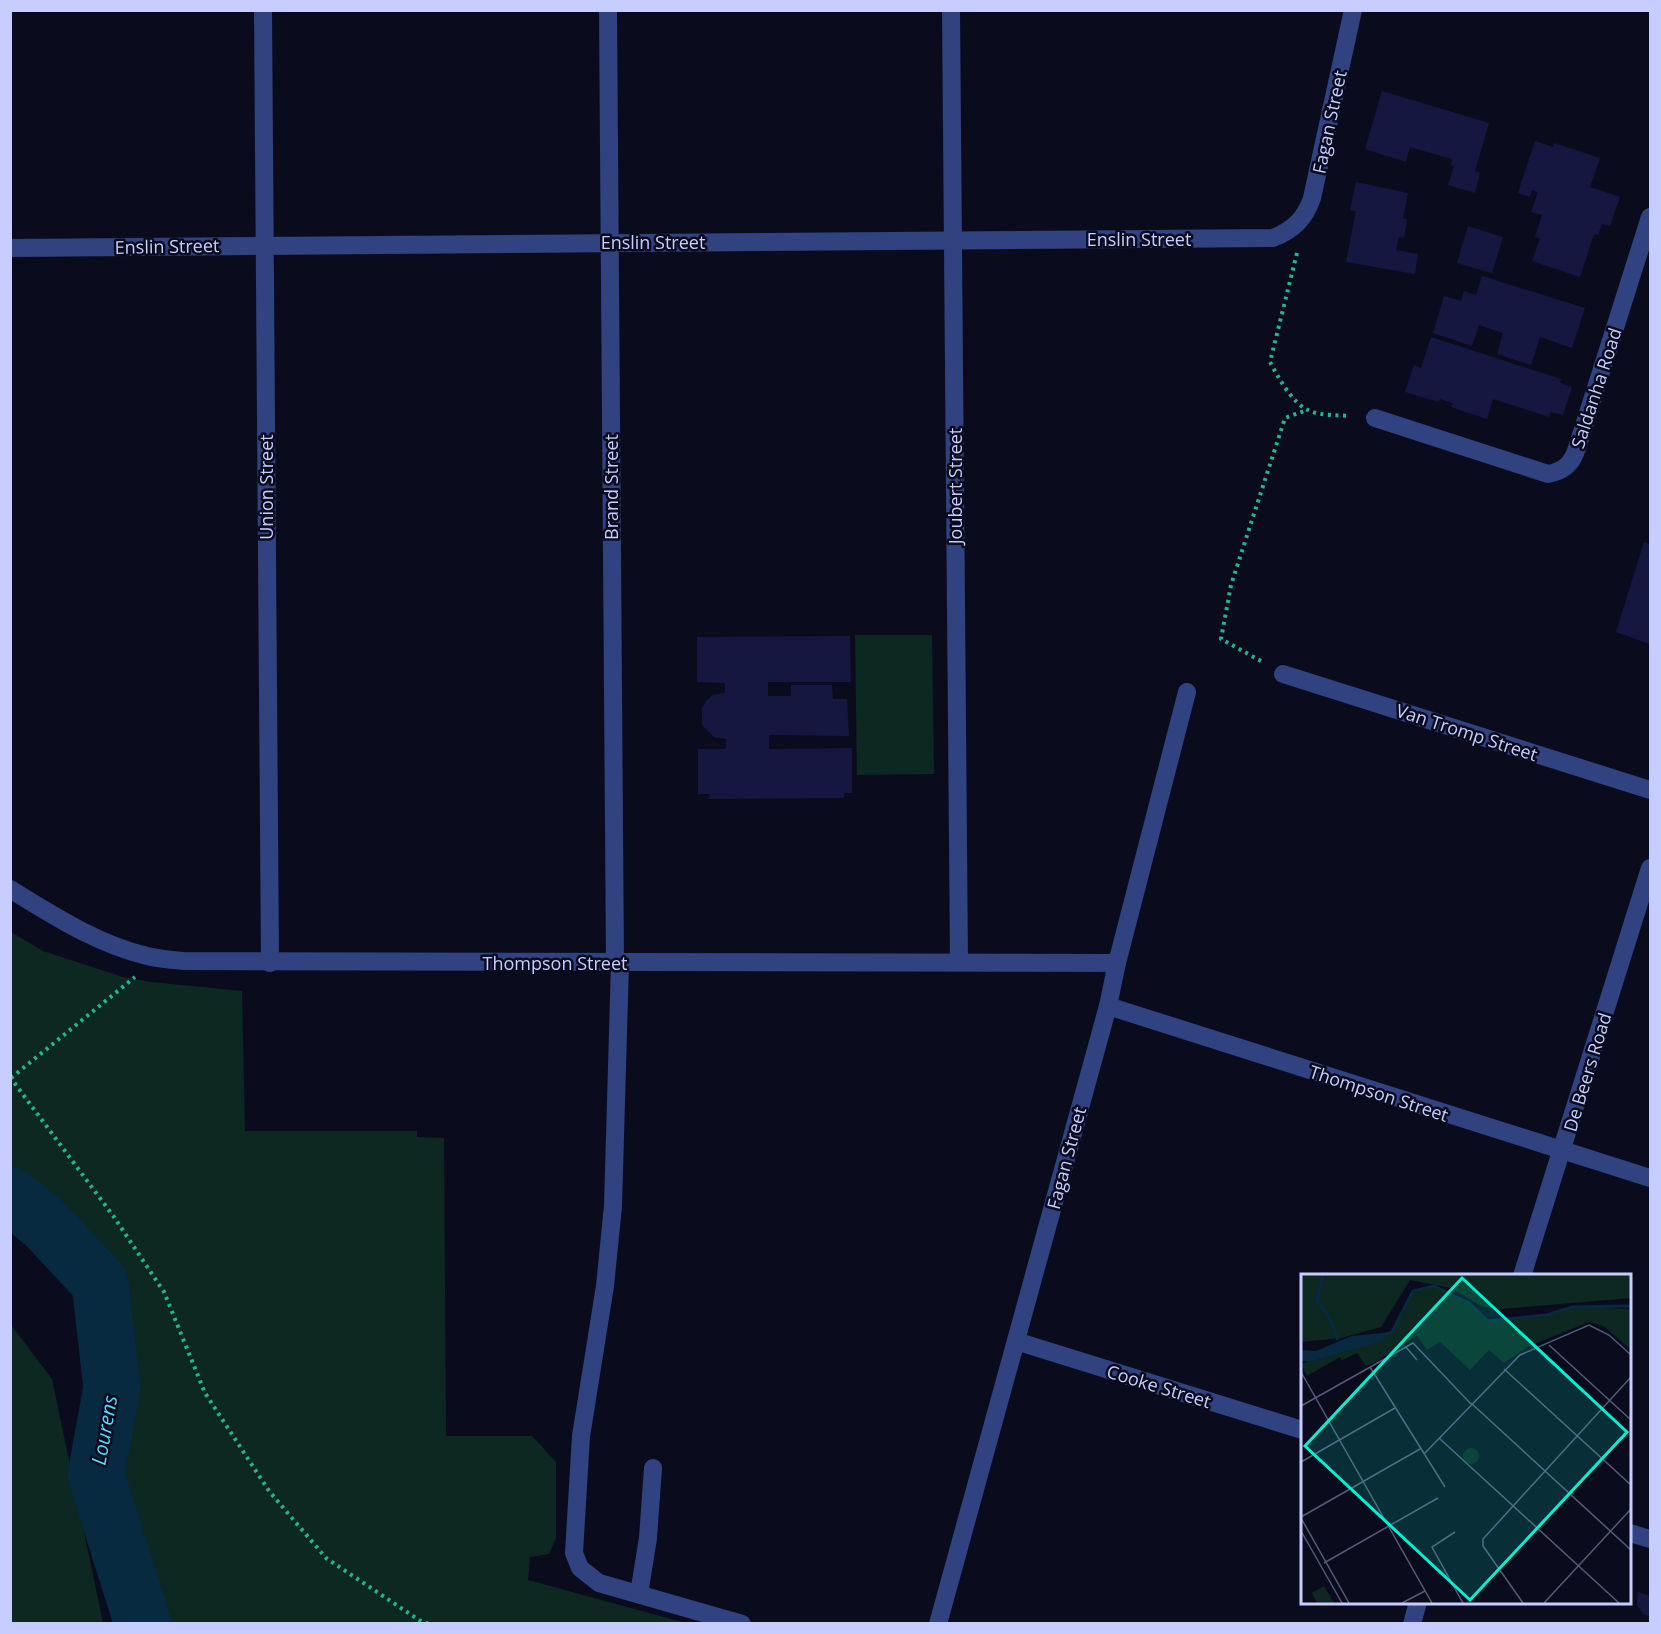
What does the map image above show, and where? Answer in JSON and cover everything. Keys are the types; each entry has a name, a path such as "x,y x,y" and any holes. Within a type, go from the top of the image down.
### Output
{"street":[{"name":"Union Street","path":"263,10 270,963"},
{"name":"Brand Street","path":"608,10 618,963 613,1206 605,1286 581,1436 574,1553 580,1568 599,1583 742,1623"},
{"name":"Joubert Street","path":"951,10 959,962"},
{"name":"Fagan Street","path":"1294,228 1302,219 1312,198 1353,10"},
{"name":"Saldanha Road","path":"1375,418 1548,474 1567,467 1574,458 1650,217"},
{"name":"Enslin Street","path":"10,248 1261,239 1273,238 1294,228"},
{"name":"Van Tromp Street","path":"1283,674 1650,790"},
{"name":"Fagan Street","path":"938,1623 1108,1006 1187,692"},
{"name":"De Beers Road","path":"1522,1274 1650,868"},
{"name":"Thompson Street","path":"10,889 77,929 118,946 148,956 184,961 270,963 1117,963"},
{"name":"Thompson Street","path":"1108,1006 1650,1178"},
{"name":"Cooke Street","path":"1016,1341 1301,1430"},
{"path":"639,1594 648,1538 653,1468"},
{"path":"1631,1534 1650,1539"},
{"path":"1412,1623 1417,1604"}],"path":[{"path":"1294,228 1298,254 1270,362 1284,388 1307,410 1324,414 1375,418"},
{"path":"1283,674 1221,639 1231,585 1285,418 1307,410"},
{"path":"148,956 134,978 11,1077 114,1216 164,1292 206,1393 268,1491 326,1558 419,1620 429,1623"}],"green space":[{"path":"855,635 932,635 934,774 857,775"},
{"path":"11,932 43,951 123,977 242,991 245,1131 417,1131 417,1137 444,1138 446,1436 532,1436 556,1462 556,1538 549,1554 530,1557 528,1580 686,1623 143,1623 111,1540 97,1474 112,1388 100,1283 46,1225 11,1195"},
{"path":"11,1325 52,1379 103,1623 11,1623"}],"building":[{"path":"1382,91 1489,123 1475,171 1480,173 1475,193 1448,185 1454,166 1451,165 1452,159 1410,147 1406,162 1365,149"},
{"path":"1535,141 1553,147 1554,143 1600,158 1590,187 1620,197 1610,226 1602,224 1598,235 1594,234 1580,277 1532,261 1540,239 1535,237 1542,215 1531,212 1538,192 1532,190 1530,197 1518,193"},
{"path":"1356,182 1408,193 1403,218 1407,219 1404,238 1399,237 1396,250 1418,254 1415,274 1346,262 1356,211 1350,210"},
{"path":"1468,226 1503,237 1492,273 1457,263"},
{"path":"1482,276 1585,308 1572,348 1540,337 1531,365 1497,354 1503,333 1479,325 1472,346 1433,333 1444,296 1461,301 1464,291 1476,295"},
{"path":"1431,337 1561,379 1560,383 1572,387 1563,415 1551,412 1549,417 1493,399 1487,419 1451,407 1453,403 1440,399 1439,402 1405,392 1414,365 1421,368"},
{"path":"1644,542 1650,544 1650,644 1616,632"},
{"path":"850,636 851,682 768,682 768,696 791,696 791,685 832,685 833,699 847,699 849,736 769,735 769,749 852,748 852,793 844,793 844,798 709,799 710,794 698,794 698,749 726,749 726,739 714,737 702,725 702,708 713,695 725,693 725,683 697,682 697,637"},
{"path":"1638,1592 1650,1596 1650,1617 1643,1614 1637,1605"}],"waterway":[{"name":"Lourens","path":"10,1195 46,1225 100,1283 112,1388 96,1475 143,1624"}]}
